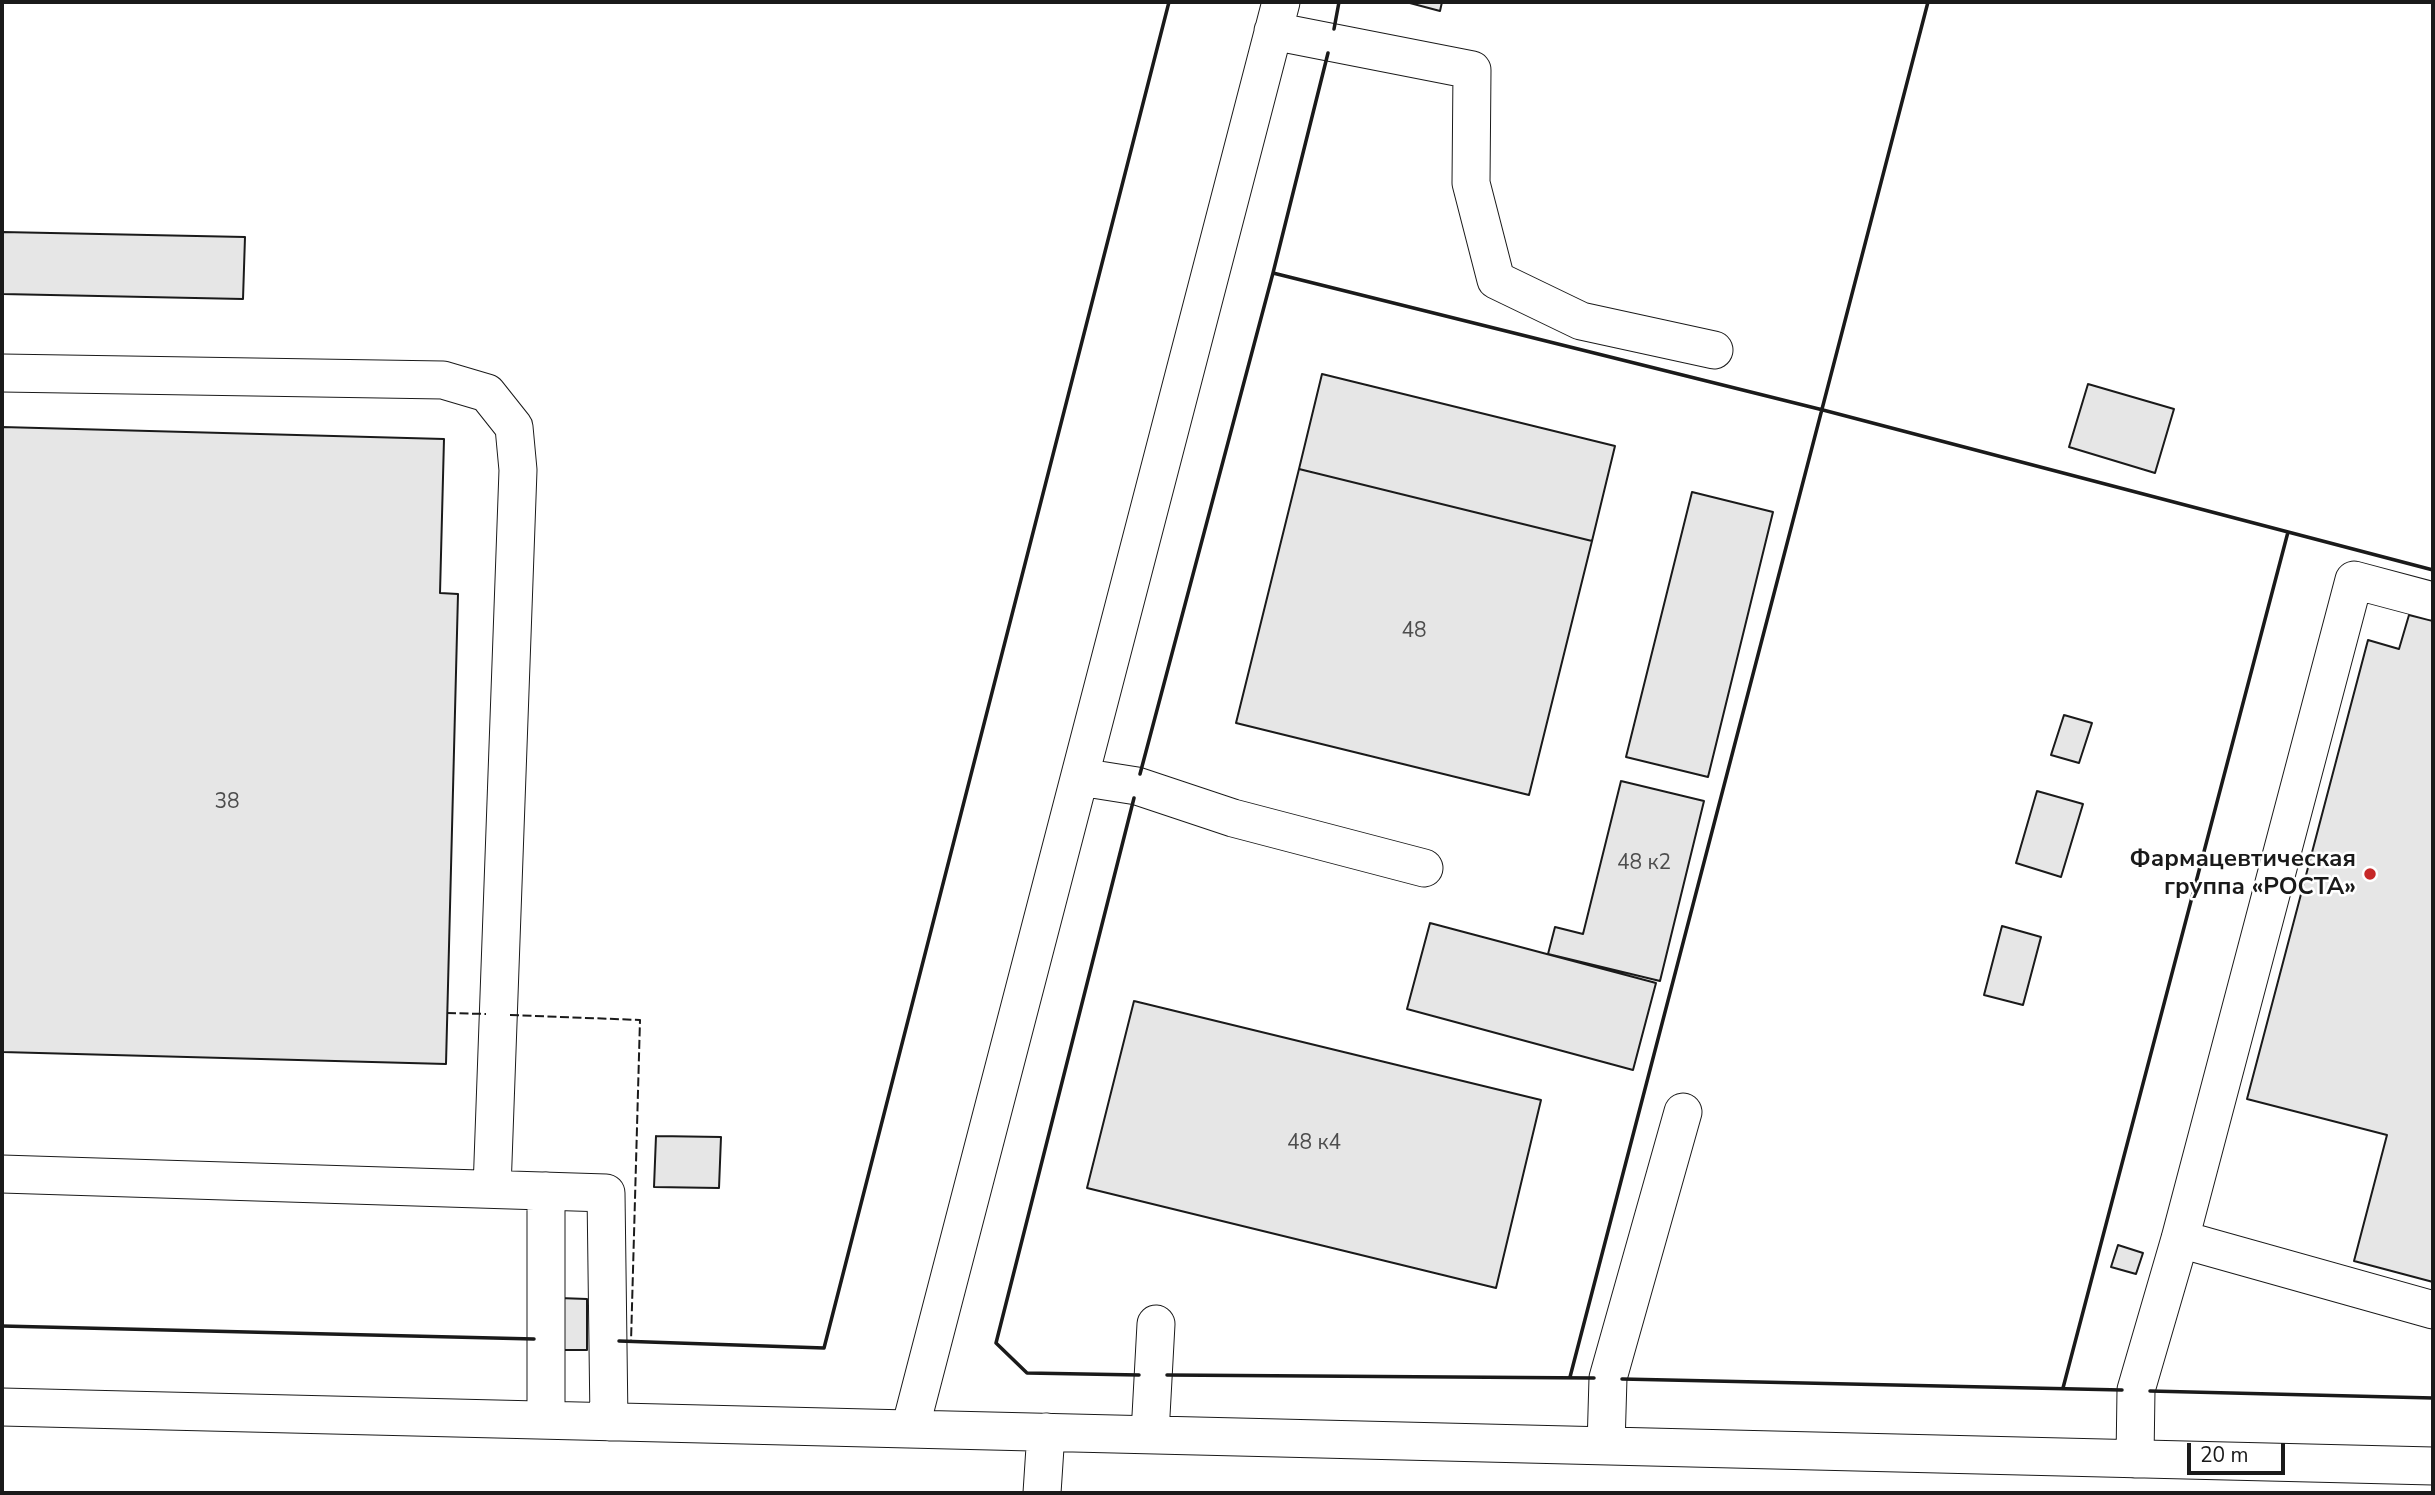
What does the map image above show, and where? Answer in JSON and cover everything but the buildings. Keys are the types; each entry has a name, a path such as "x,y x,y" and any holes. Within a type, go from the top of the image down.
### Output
{"street":[{"path":"910,1429 1277,16 1472,70 1471,183 1496,281 1581,321 1714,350"},
{"path":"2,373 443,380 487,393 514,427 518,470 492,1189"},
{"path":"2135,1459 2136,1390 2180,1239 2354,580 2433,601"},
{"path":"1080,777 1137,786 1233,818 1423,868"},
{"path":"1606,1446 1608,1378 1683,1112"},
{"path":"2,1174 606,1193 610,1422"},
{"path":"546,1191 546,1420"},
{"path":"2180,1239 2433,1310"},
{"path":"1150,1434 1156,1324"},
{"path":"2,1407 2433,1466"},
{"path":"1042,1493 1046,1432"}],"fence":[{"path":"447,1013 486,1014"},
{"path":"510,1015 640,1020 631,1342"}],"wall":[{"path":"619,1341 824,1348 1169,2"},
{"path":"1334,29 1339,2"},
{"path":"1570,1377 1928,2"},
{"path":"1140,774 1273,273 1328,53"},
{"path":"1273,273 1823,410 2433,570"},
{"path":"2063,1388 2288,532"},
{"path":"1134,798 996,1343 1027,1373 1139,1375"},
{"path":"2,1326 534,1339"},
{"path":"1167,1375 1594,1378"},
{"path":"1622,1379 2122,1390"},
{"path":"2150,1391 2433,1398"}],"place":[{"name":"Фармацевтическая группа «РОСТА»","path":"2370,874"}]}
